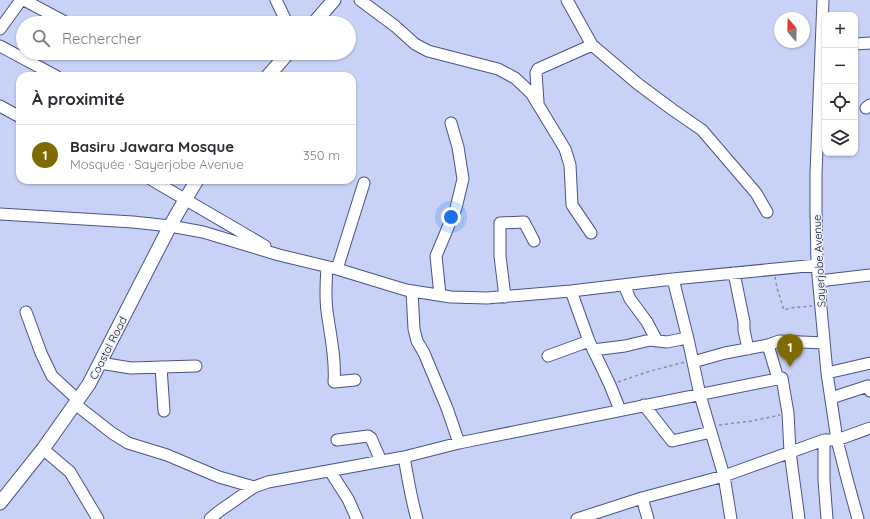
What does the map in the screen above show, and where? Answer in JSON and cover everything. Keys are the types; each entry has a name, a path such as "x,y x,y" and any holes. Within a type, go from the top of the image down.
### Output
{"main road":[{"path":"320,16 334,0"},
{"path":"271,72 282,60"},
{"name":"Coastal Road","path":"0,503 23,476 89,384 170,226 195,184"}],"street":[{"path":"0,29 23,0 54,16"},
{"path":"276,0 284,16"},
{"path":"360,0 395,26 414,44 428,51 498,69 515,78 531,93 565,150 570,165 572,205 591,233"},
{"path":"567,0 592,45 644,88 702,130 756,193 767,212"},
{"name":"Sayerjobe Avenue","path":"823,0 823,12"},
{"path":"858,44 870,43"},
{"path":"538,105 536,74 538,69 592,45"},
{"path":"0,46 16,55"},
{"name":"Sayerjobe Avenue","path":"823,48 816,173 817,265 827,373 837,440 846,480 858,519"},
{"path":"26,60 49,72"},
{"path":"0,106 16,115"},
{"path":"440,295 436,256 456,208 463,179 458,147 451,123"},
{"path":"355,380 334,382 335,370 325,284 364,183"},
{"path":"159,184 224,221 279,255"},
{"path":"0,214 133,222 170,226 203,232 279,255 332,268 406,290 451,297 505,297 817,265"},
{"path":"505,297 500,256 500,223 524,222 534,241"},
{"path":"734,273 748,349"},
{"path":"819,281 870,275"},
{"path":"673,279 688,338 700,395 724,476 731,519"},
{"path":"624,285 630,299 647,322 658,341"},
{"path":"412,291 414,329 417,340 447,408 459,443"},
{"path":"571,291 591,346 610,385 620,410"},
{"path":"26,312 41,353 52,376 76,402 112,433 128,444 167,455 219,477 254,487"},
{"path":"548,356 591,346 610,348 650,340 667,342 688,338"},
{"path":"692,361 768,345 779,341 824,343"},
{"path":"768,345 778,379"},
{"path":"100,362 130,368 196,366"},
{"path":"827,373 870,363"},
{"path":"161,367 164,411"},
{"path":"210,519 254,487 268,482 404,457 459,443 782,378 788,413 790,452 799,519"},
{"path":"831,398 868,386 870,391"},
{"path":"644,405 672,441 710,429"},
{"path":"577,519 642,498 724,476 824,440 837,440 870,428"},
{"path":"337,440 368,436 371,438 381,461"},
{"path":"824,440 824,480 827,519"},
{"path":"43,449 70,472 98,519"},
{"path":"404,457 413,506 417,519"},
{"path":"330,471 348,499 357,519"},
{"path":"642,498 648,519"}],"path":[{"path":"773,269 784,310 790,308 821,306"},
{"path":"610,385 647,372 692,361"},
{"path":"710,429 788,413"}],"place":[{"name":"Basiru Jawara Mosque","path":"790,367"}]}
